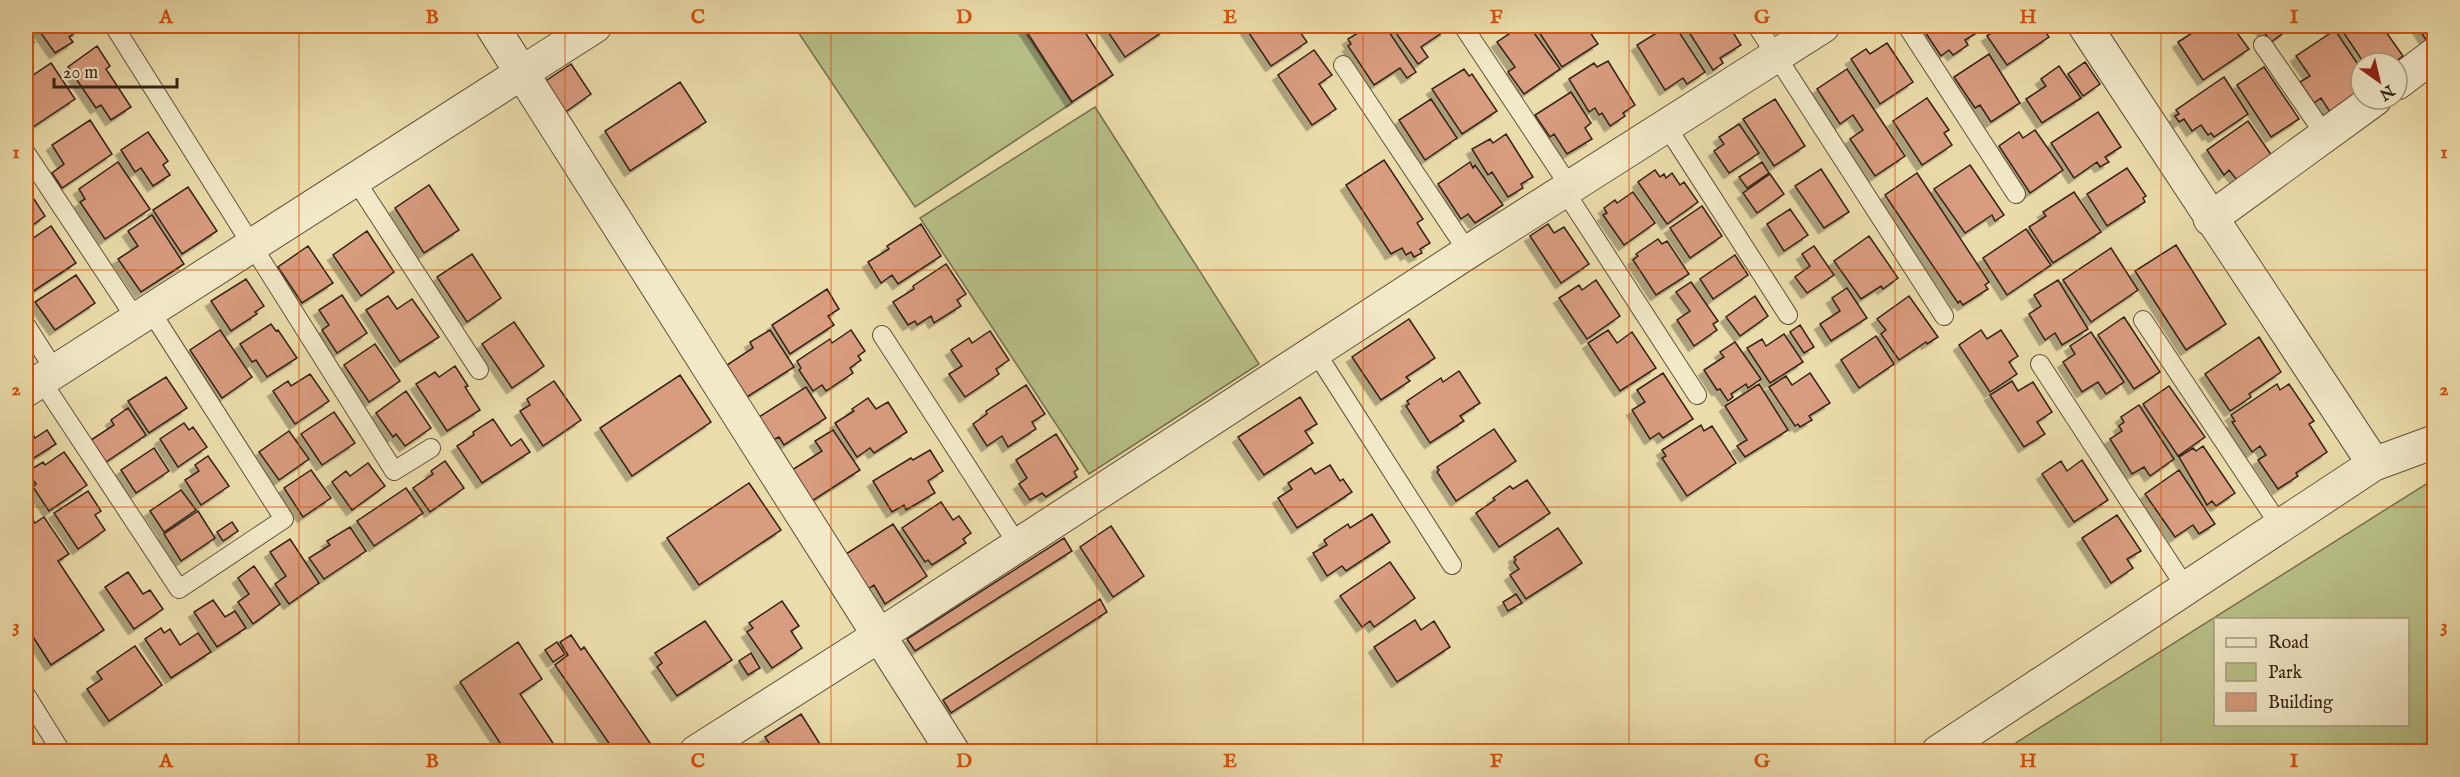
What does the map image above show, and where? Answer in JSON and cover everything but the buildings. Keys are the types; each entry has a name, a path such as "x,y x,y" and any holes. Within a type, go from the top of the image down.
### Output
{"street":[{"path":"492,26 953,752"},
{"path":"40,380 595,26"},
{"path":"696,752 880,635 1468,252 1823,26"},
{"path":"2085,26 2210,219 2374,464"},
{"path":"2409,74 2434,56"},
{"path":"2210,219 2358,111"},
{"path":"1938,752 2374,464 2434,442"}],"lane":[{"path":"114,26 394,471 431,448"},
{"path":"1463,26 1697,395"},
{"path":"1757,26 1944,316"},
{"path":"1907,26 2016,194"},
{"path":"2263,45 2325,135"},
{"path":"1343,65 1468,252"},
{"path":"1667,127 1788,315"},
{"path":"26,153 143,314 284,519 179,589 40,380 26,325"},
{"path":"354,178 478,370"},
{"path":"2143,320 2280,526"},
{"path":"882,335 1018,544"},
{"path":"1316,351 1452,565"},
{"path":"2040,364 2186,588"},
{"path":"26,695 59,748"}],"green space":[{"path":"794,26 1021,26 1072,103 915,207"},
{"path":"1095,107 1259,364 1089,474 920,218"},
{"path":"2434,479 2434,751 2003,751"}]}
